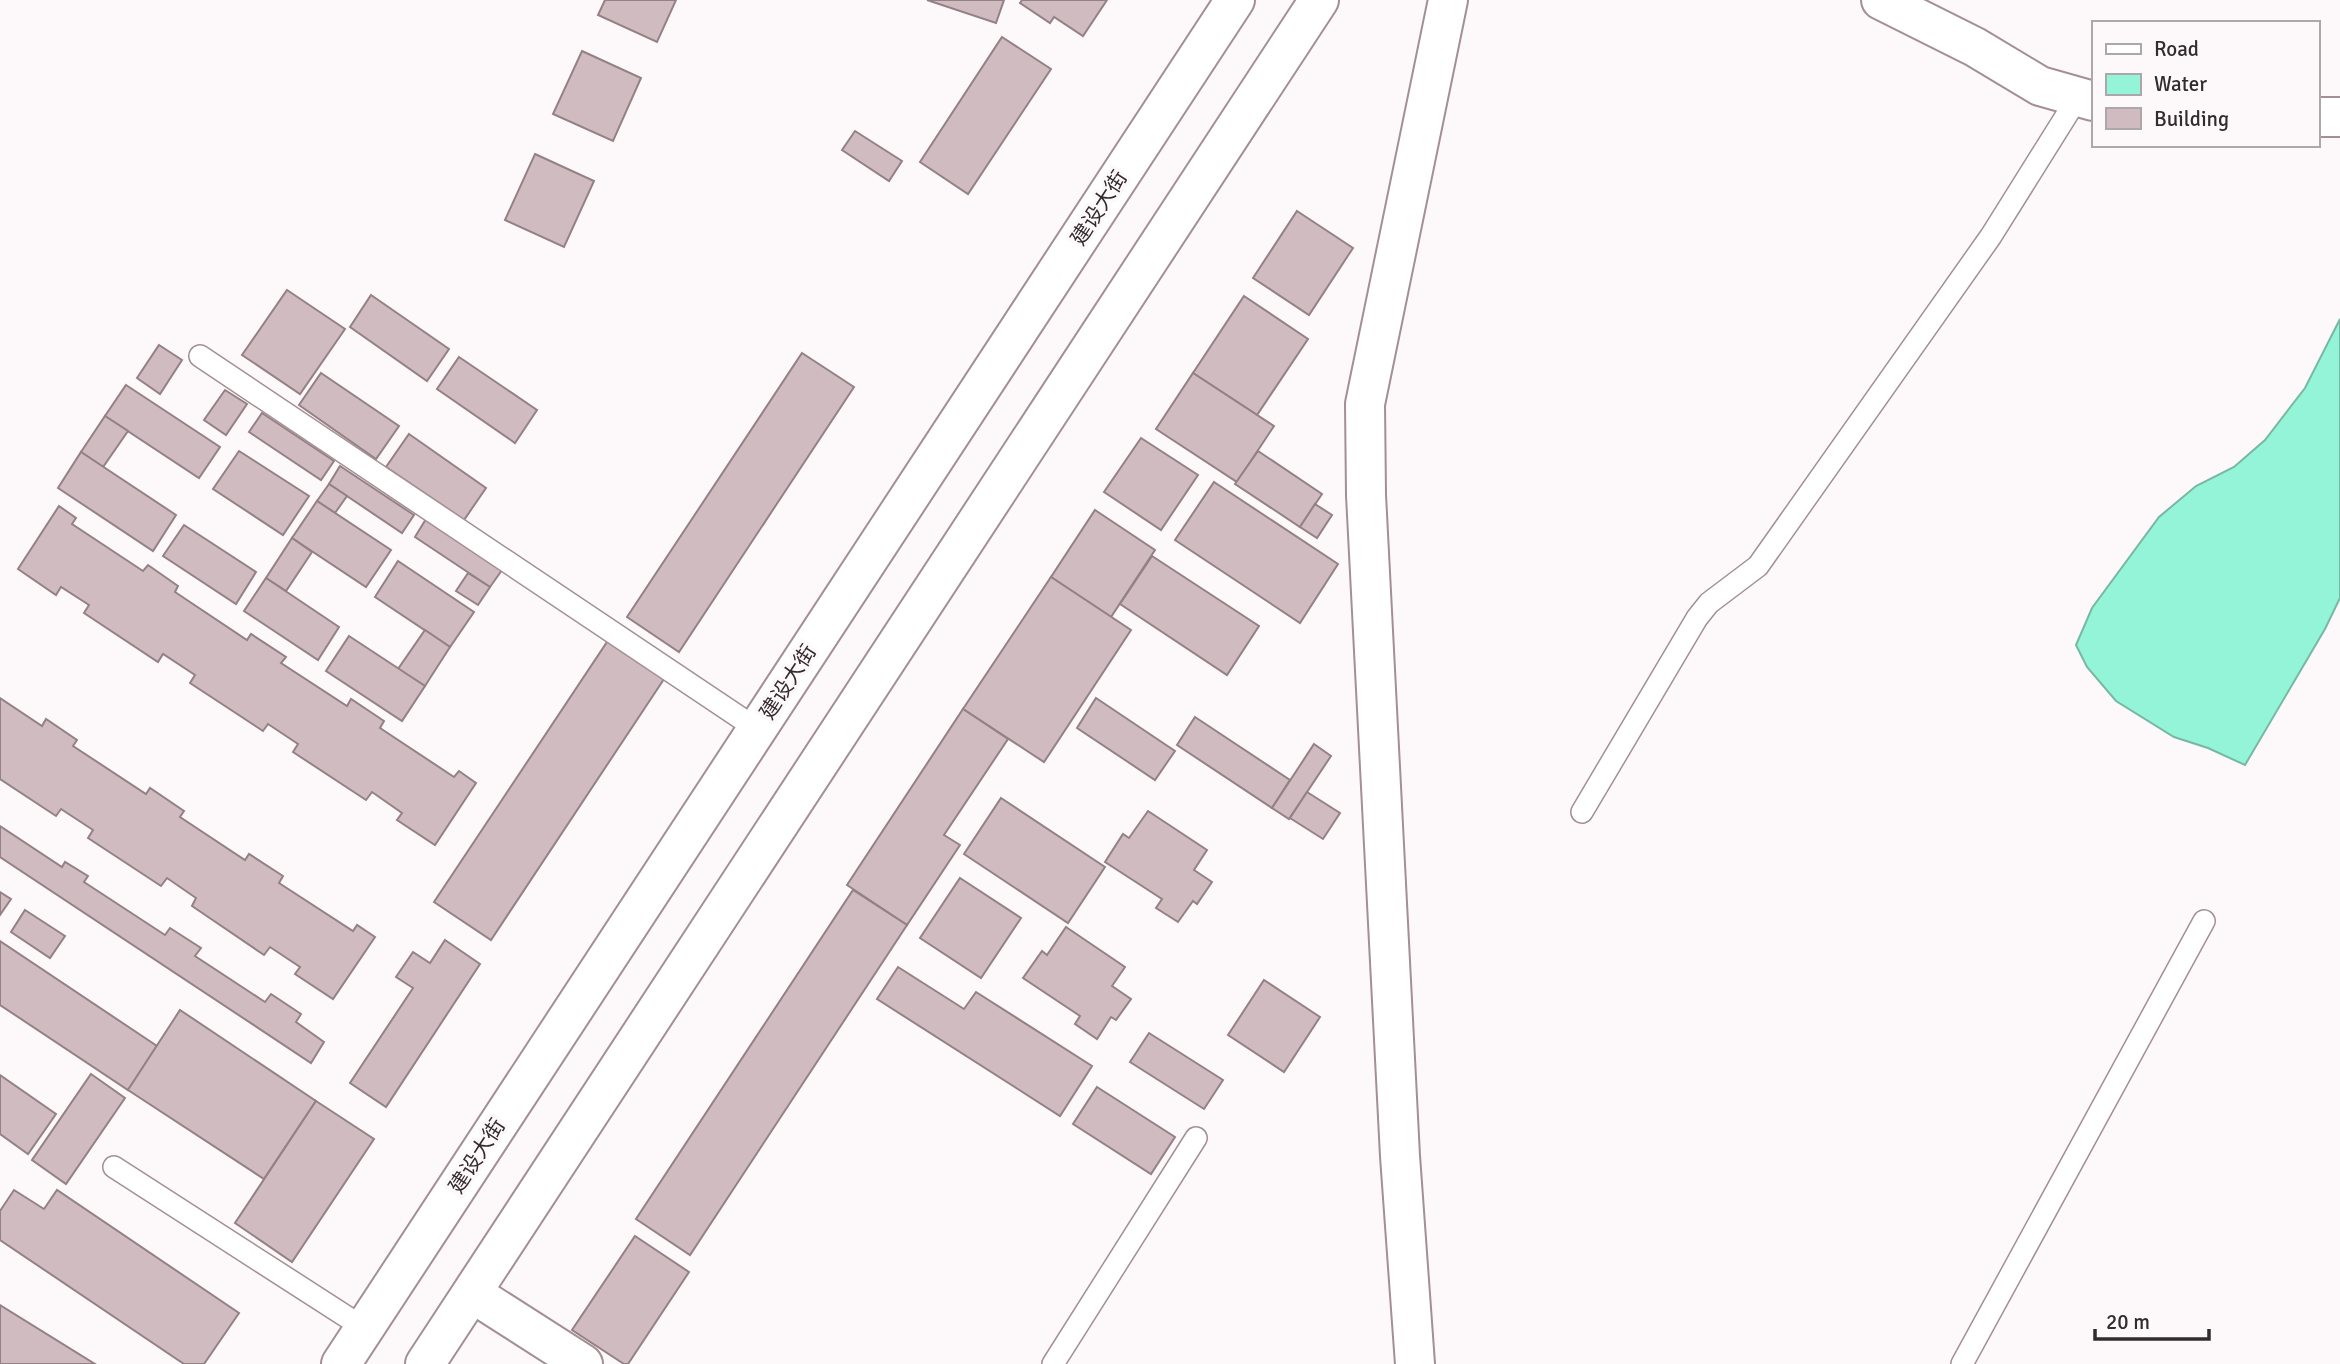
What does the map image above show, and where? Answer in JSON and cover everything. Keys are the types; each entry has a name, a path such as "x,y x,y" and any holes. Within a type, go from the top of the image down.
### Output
{"main road":[{"name":"建设大街","path":"341,1364 1235,0"},
{"path":"425,1364 1319,0"},
{"path":"1415,1364 1400,1156 1366,495 1365,404 1448,0"},
{"path":"1881,0 1975,47 2040,86 2086,99"},
{"path":"2319,117 2340,117"},
{"path":"472,1293 583,1364"}],"lane":[{"path":"1582,812 1697,618 1709,603 1758,566 2086,99"},
{"path":"200,356 757,729"},
{"path":"1962,1364 2204,921"},
{"path":"1053,1364 1196,1138"},
{"path":"114,1167 364,1328"}],"water":[{"path":"2340,319 2340,598 2325,629 2245,765 2208,748 2174,737 2116,701 2087,667 2076,645 2092,608 2159,517 2196,486 2234,467 2265,440 2305,388"}],"building":[{"path":"605,0 676,0 657,42 598,15"},
{"path":"927,0 1004,0 996,23"},
{"path":"1022,0 1107,0 1083,36 1054,17 1050,23 1020,3"},
{"path":"1002,37 1051,69 968,194 920,162"},
{"path":"582,51 641,78 613,141 553,114"},
{"path":"855,131 902,161 889,181 842,150"},
{"path":"535,154 594,181 564,247 505,220"},
{"path":"1297,211 1353,248 1309,315 1253,278"},
{"path":"287,290 345,329 300,394 242,355"},
{"path":"371,295 449,349 427,381 350,327"},
{"path":"1244,296 1308,339 1257,415 1193,373"},
{"path":"159,345 182,360 160,394 137,378"},
{"path":"802,353 854,387 679,652 627,617"},
{"path":"459,357 537,410 515,443 437,389"},
{"path":"321,373 399,426 376,459 299,405"},
{"path":"1193,373 1274,426 1237,482 1156,429"},
{"path":"126,385 220,447 199,478 105,416"},
{"path":"225,390 247,404 226,435 204,420"},
{"path":"262,413 334,461 321,480 249,432"},
{"path":"105,416 128,431 103,467 81,452"},
{"path":"409,434 486,488 464,520 386,467"},
{"path":"1141,438 1198,475 1161,530 1104,492"},
{"path":"239,451 309,496 283,535 213,489"},
{"path":"1258,451 1322,494 1300,527 1235,484"},
{"path":"81,452 176,515 153,551 58,488"},
{"path":"340,466 414,515 402,533 329,484"},
{"path":"1214,482 1338,564 1300,623 1175,540"},
{"path":"329,484 347,496 335,513 317,501"},
{"path":"317,501 391,550 366,587 292,538"},
{"path":"1315,504 1332,515 1317,538 1300,527"},
{"path":"59,506 76,518 72,524 143,571 148,565 178,586 175,592 247,640 251,634 286,657 281,663 347,706 351,699 384,721 380,728 454,777 459,771 476,783 435,845 397,820 402,813 372,792 366,800 293,752 298,744 268,724 263,731 190,683 195,675 163,654 158,662 84,613 89,605 61,587 56,595 18,569"},
{"path":"1095,510 1155,550 1111,617 1051,577"},
{"path":"426,519 502,570 490,587 415,537"},
{"path":"184,525 256,572 236,604 163,556"},
{"path":"292,538 312,552 286,591 266,578"},
{"path":"1152,556 1259,626 1227,675 1120,604"},
{"path":"398,561 474,612 450,647 375,597"},
{"path":"468,573 490,587 478,605 456,591"},
{"path":"1051,577 1131,630 1044,762 963,709"},
{"path":"266,578 339,627 318,660 244,611"},
{"path":"425,630 450,647 425,686 398,669"},
{"path":"349,636 425,686 402,721 326,671"},
{"path":"609,639 666,676 491,940 434,902"},
{"path":"0,698 42,726 46,719 77,740 73,746 146,794 150,788 184,811 180,817 245,860 249,854 283,876 279,883 353,931 357,925 375,937 333,999 295,974 300,967 270,947 264,955 192,906 196,898 167,878 161,886 88,838 93,830 61,809 56,816 0,779"},
{"path":"1096,698 1175,751 1155,780 1077,728"},
{"path":"963,709 1008,739 944,835 960,845 907,925 847,885"},
{"path":"1195,717 1290,780 1272,808 1177,745"},
{"path":"1314,744 1331,756 1289,819 1272,808"},
{"path":"1307,792 1340,813 1323,839 1290,818"},
{"path":"1001,798 1105,867 1068,923 964,854"},
{"path":"1148,811 1207,850 1194,870 1212,882 1197,904 1193,901 1178,922 1156,908 1162,899 1105,862 1123,834 1129,838"},
{"path":"0,826 62,867 65,862 88,876 84,882 165,935 170,928 201,948 195,956 265,1002 271,994 301,1014 296,1022 324,1042 311,1063 0,857"},
{"path":"960,878 1021,918 981,978 920,938"},
{"path":"853,890 907,925 690,1255 636,1219"},
{"path":"0,892 11,899 0,915"},
{"path":"25,910 65,936 50,958 11,932"},
{"path":"1066,927 1125,967 1112,986 1131,999 1116,1020 1111,1017 1097,1039 1075,1024 1080,1016 1023,978 1042,951 1047,955"},
{"path":"445,940 480,964 386,1107 350,1083 413,988 396,977 413,952 430,963"},
{"path":"0,941 157,1046 128,1090 0,1005"},
{"path":"898,967 964,1009 976,992 1092,1066 1060,1116 877,999"},
{"path":"1264,980 1320,1017 1284,1072 1228,1035"},
{"path":"180,1010 316,1101 264,1179 128,1090"},
{"path":"1149,1033 1223,1080 1204,1109 1130,1062"},
{"path":"91,1074 125,1098 66,1184 32,1160"},
{"path":"0,1075 56,1114 28,1154 0,1134"},
{"path":"1097,1087 1175,1137 1151,1174 1073,1124"},
{"path":"316,1101 374,1139 292,1262 235,1223"},
{"path":"14,1190 44,1209 57,1190 239,1313 204,1364 184,1364 0,1240 0,1211"},
{"path":"635,1236 689,1272 628,1364 624,1364 572,1330"},
{"path":"0,1305 95,1364 0,1364"}]}
